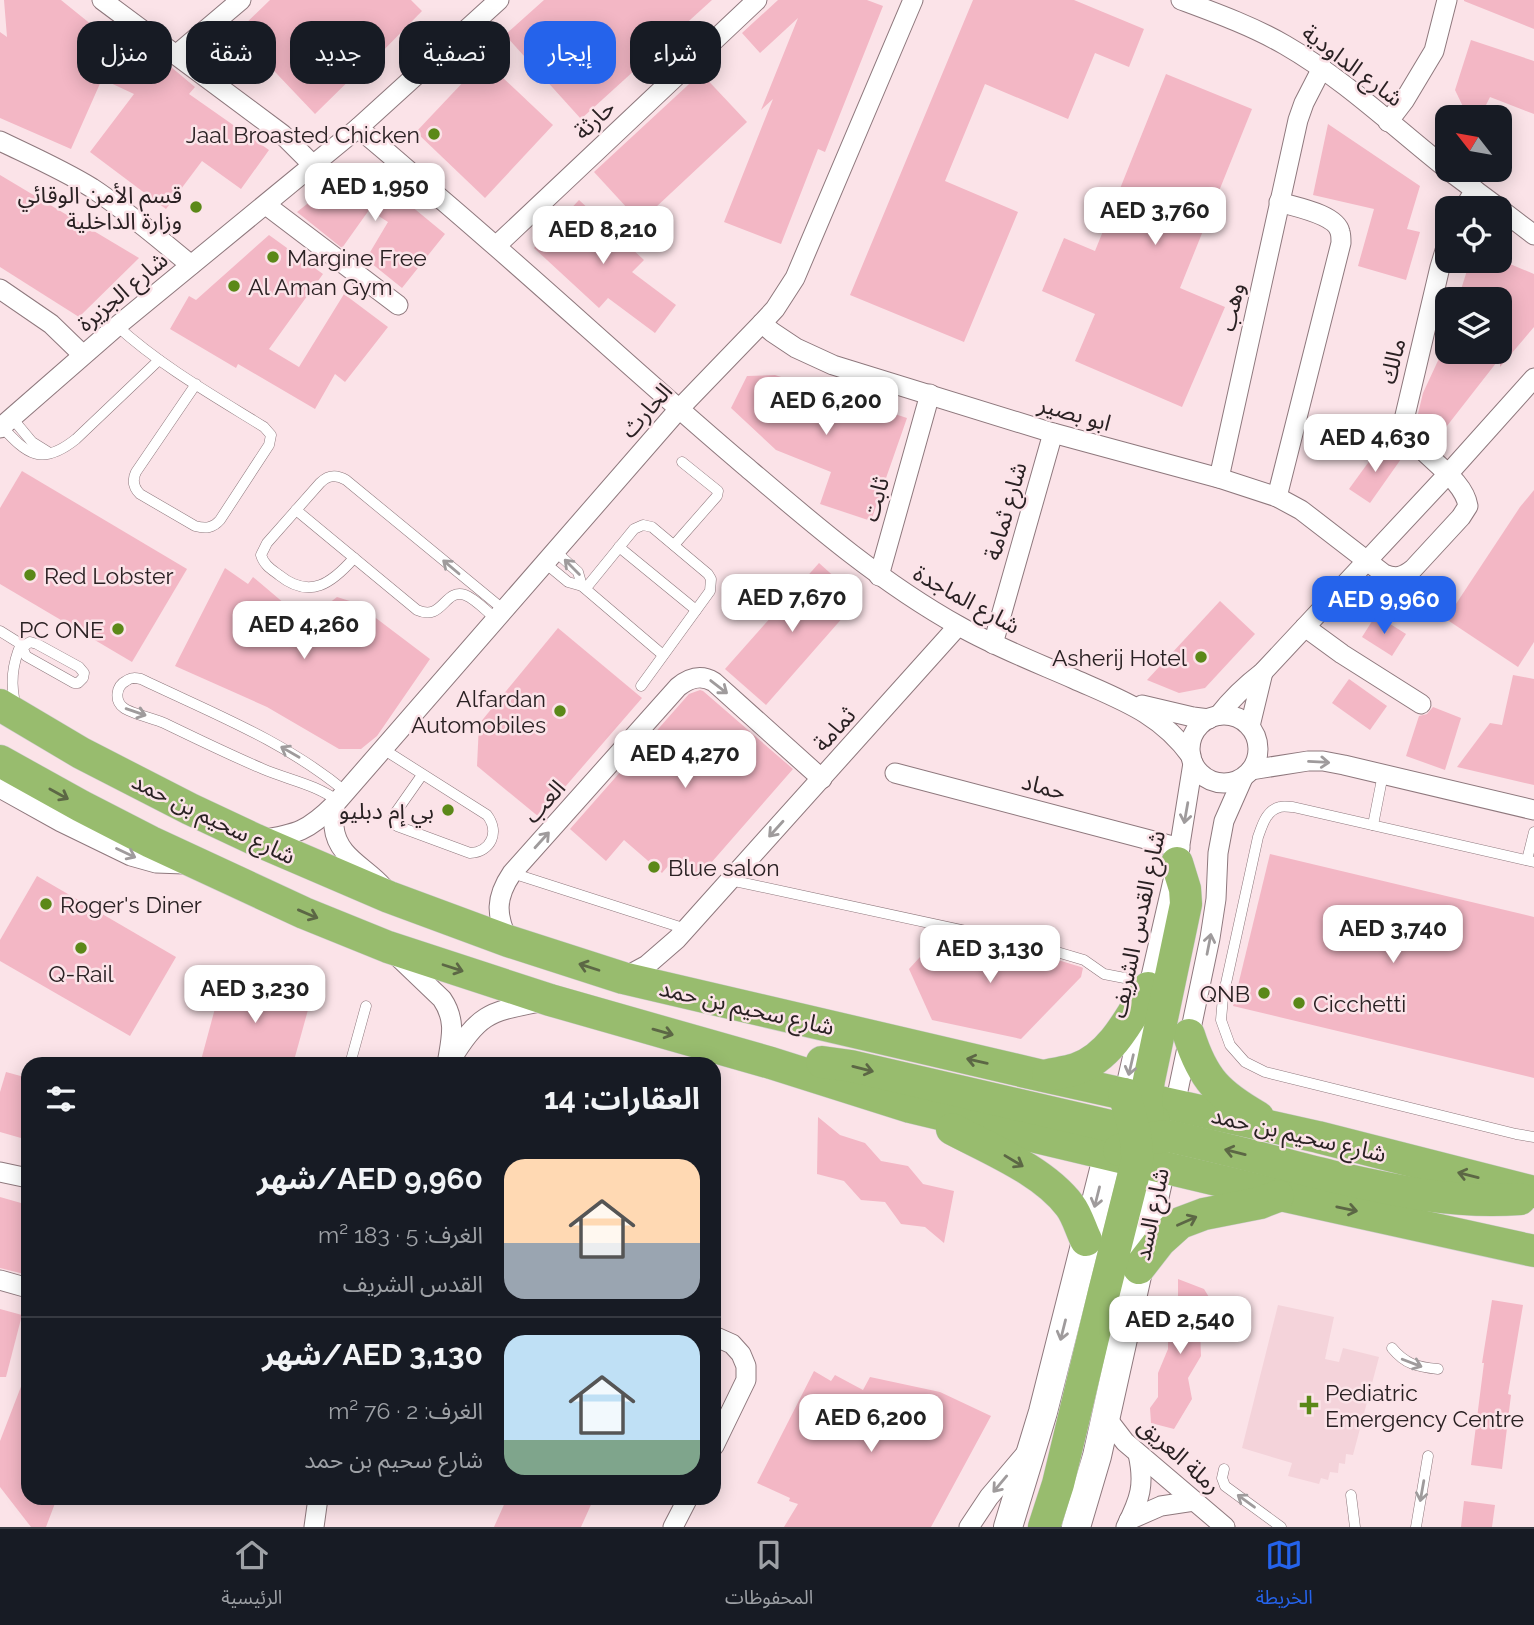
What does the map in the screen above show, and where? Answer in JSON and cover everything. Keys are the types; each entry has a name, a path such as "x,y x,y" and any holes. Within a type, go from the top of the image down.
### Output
{"highway":[{"name":"شارع سحيم بن حمد","path":"10,711 81,752 256,840 389,897 508,942 623,978 1043,1076 1142,1131 1280,1195 1519,1248"},
{"name":"شارع سحيم بن حمد","path":"0,761 80,806 195,863 304,913 388,947 550,1000 771,1063 910,1107 1142,1131 1277,1128 1534,1194"},
{"path":"1044,1527 1058,1484 1142,1131 1186,904 1178,855"},
{"path":"1043,1076 1076,1069 1101,1053 1118,1035 1148,985"},
{"path":"1189,1035 1201,1068 1210,1081 1234,1102 1277,1128"},
{"path":"771,1063 827,1062 851,1066 1401,1192 1487,1201 1519,1199 1534,1194"},
{"path":"910,1107 1007,1157 1051,1185 1071,1206 1086,1240"},
{"path":"1139,1268 1166,1235 1181,1223 1204,1214 1253,1205 1280,1195"},
{"path":"1519,1248 1516,1237 1534,1231"}],"main road":[{"path":"1008,1527 1043,1412 1086,1240 1142,1131"},
{"name":"شارع السد","path":"1076,1527 1097,1456 1139,1268 1142,1131"}],"street":[{"path":"102,0 282,134 313,165"},
{"path":"176,55 241,0"},
{"name":"شارع الجزيرة","path":"4,424 117,326 358,128 499,0"},
{"name":"حارثة","path":"496,246 757,0"},
{"name":"الحارث","path":"256,840 302,831 317,821 339,799 679,409 775,309 795,278 914,0"},
{"name":"شارع الداودية","path":"1181,0 1237,21 1284,44 1322,68 1435,159"},
{"path":"1388,122 1434,51 1447,0"},
{"name":"وهب","path":"1219,478 1298,120 1322,68"},
{"name":"شارع الماجدة","path":"358,128 496,246 679,409 879,576 958,626 993,644 1124,701 1158,721 1180,741 1192,760"},
{"path":"0,141 54,166 94,190 191,265"},
{"name":"شارع الداودية","path":"1465,182 1483,196"},
{"path":"1471,196 1475,190"},
{"path":"1277,497 1341,243 1340,231 1329,218 1279,202"},
{"path":"266,205 398,305"},
{"name":"شارع الداودية","path":"1512,219 1534,235"},
{"name":"مالك","path":"1439,273 1403,424 1410,437 1448,474"},
{"path":"0,289 51,324 83,355"},
{"name":"ابو بصير","path":"762,323 812,356 834,365 1053,433 1219,478 1277,497 1301,510 1367,561 1398,578 1413,569 1468,506 1464,494 1448,474"},
{"path":"1534,378 1263,672 1214,717 1197,728 1191,742 1192,760 1202,775 1215,782 1230,783 1264,769 1322,761 1534,810"},
{"name":"ثابت","path":"879,576 930,394"},
{"name":"شارع ثمامة","path":"993,644 1053,433"},
{"name":"ثمامة","path":"623,978 657,957 686,929 958,626"},
{"path":"1305,627 1342,654 1422,704"},
{"path":"1250,726 1263,672"},
{"name":"العب","path":"508,942 499,918 498,906 505,883 678,687 689,680 708,678 719,685 822,779"},
{"name":"شارع الماجدة","path":"1124,701 1193,717 1214,717"},
{"path":"1142,1131 1189,1035 1210,938 1224,821 1257,758 1258,744 1250,726 1239,718 1226,715 1214,717"},
{"name":"شارع القدس الشريف","path":"1142,1131 1148,985 1178,855 1192,760"},
{"name":"حماد","path":"895,773 1178,855"},
{"name":"شارع سحيم بن حمد","path":"0,788 131,856 169,864 195,863"},
{"path":"339,799 334,831 340,848 376,879 389,897"},
{"path":"388,947 447,1007 452,1025 449,1057"},
{"path":"453,1057 470,1030 489,1015 550,1000"},
{"path":"0,1172 21,1176"},
{"path":"0,1280 21,1286"},
{"path":"721,1339 732,1344 741,1354 746,1366 746,1380 721,1432"},
{"path":"1069,1432 1084,1447 1089,1446 1104,1424"},
{"name":"رملة العريق","path":"1104,1424 1225,1527"},
{"path":"969,1527 989,1497 1034,1443"},
{"path":"1127,1523 1135,1509 1142,1485 1138,1454"},
{"path":"1127,1523 1160,1506 1194,1501"},
{"path":"314,1527 317,1505"},
{"path":"673,1527 684,1505"}],"lane":[{"path":"117,326 136,344 264,427 271,435 269,445 227,509 215,525 209,528 195,526 140,494 133,482 136,472 196,384"},
{"path":"4,424 24,449 35,454 62,449 159,360"},
{"path":"674,545 717,496 718,491 682,462"},
{"path":"354,558 336,578 309,587 291,584 265,563 261,555 264,547 324,479 341,477 500,615"},
{"path":"296,510 421,612 434,612 451,597 464,595 500,615"},
{"path":"584,587 634,529 643,525 652,527 704,570 711,579 710,591 641,686"},
{"path":"619,547 696,610"},
{"path":"550,557 568,582 584,587 663,655"},
{"path":"550,557 578,572 584,587"},
{"path":"0,631 23,645"},
{"path":"10,711 13,668 23,645 37,643 79,667 84,674 78,682 70,681 26,656 23,645"},
{"path":"129,679 141,679 276,744 305,761 339,799 321,789 272,773 154,719 125,709 118,699 119,687 129,679"},
{"path":"383,749 487,816 494,834 488,846 470,853 397,826 393,819 396,811 422,775"},
{"path":"1373,825 1383,774"},
{"path":"1534,832 1531,861 1293,807 1280,807 1270,812 1258,837 1223,997 1221,1020 1230,1045 1245,1062 1265,1072 1534,1137"},
{"path":"512,873 686,929"},
{"path":"730,880 1040,947 1084,960 1104,974 1148,985"},
{"path":"352,1057 366,1006"},
{"path":"1392,1348 1408,1363 1438,1369"},
{"path":"1416,1527 1428,1456"},
{"path":"1224,1469 1222,1478 1226,1486 1281,1527"},
{"path":"1351,1495 1355,1527"}],"shaded area":[{"name":"Pediatric Emergency Centre","path":"1278,1305 1334,1317 1325,1359 1339,1362 1343,1348 1379,1357 1353,1455 1346,1454 1345,1464 1339,1463 1338,1473 1330,1472 1328,1480 1321,1478 1319,1484 1288,1476 1292,1463 1242,1448"}],"building":[{"path":"4,0 61,0 87,21 77,21 77,84 100,84 71,149 0,118 0,32 7,37"},
{"path":"270,0 411,0 422,11 412,21 399,21 399,34 385,49 385,21 290,21 290,84 346,84 315,114 276,73 276,21 248,21"},
{"path":"544,0 712,0 689,21 630,21 630,74 581,119 549,84 616,84 616,21 524,21 524,56 510,41 510,31"},
{"path":"778,0 867,0 883,6 825,152 818,149 781,244 724,222 773,99 761,110 798,18 760,53 742,33"},
{"path":"973,0 1074,0 1144,29 1129,67 1095,53 1068,119 985,84 945,181 1018,212 964,342 850,295"},
{"path":"1534,0 1534,29 1464,1"},
{"path":"1471,40 1534,61 1534,114 1490,97 1486,105 1462,105 1455,90"},
{"path":"172,68 186,80 186,84 195,87 189,94 269,150 241,189 202,161 166,209 90,152 134,94 113,84 172,84"},
{"path":"1166,74 1252,109 1180,288 1225,307 1182,407 1075,361 1095,314 1042,291 1064,238 1095,251"},
{"path":"461,84 509,84 553,125 485,198 416,132"},
{"path":"689,84 711,84 747,122 640,222 594,172"},
{"path":"1328,124 1420,186 1407,229 1420,232 1406,280 1358,266 1374,209 1313,195"},
{"path":"359,169 370,172 445,234 402,288 366,259 388,222 369,210 342,248 297,212 346,173"},
{"path":"0,175 139,258 79,317 0,267"},
{"path":"579,200 644,260 632,272 676,305 655,333 608,298 599,308 534,248"},
{"path":"269,235 323,274 269,349 299,367 344,294 388,327 345,382 335,374 315,409 238,364 236,368 170,329 189,296 196,300"},
{"path":"1512,265 1534,274 1534,327 1512,353 1512,287 1462,287 1466,273 1512,273"},
{"path":"1436,364 1495,364 1436,440 1416,422 1423,393"},
{"path":"775,375 907,418 871,521 820,504 831,472 776,450 731,408 747,376"},
{"path":"1381,445 1401,459 1370,503 1349,489"},
{"path":"22,471 187,569 132,662 0,584 0,508"},
{"path":"1534,490 1534,642 1518,667 1446,619"},
{"path":"819,563 859,599 766,705 725,669"},
{"path":"225,568 248,584 253,577 311,626 320,610 337,597 356,603 430,659 377,736 361,749 339,749 267,707 175,666"},
{"name":"Asherij Hotel","path":"1220,601 1255,634 1205,688 1179,693 1147,680"},
{"path":"1376,615 1406,634 1392,656 1362,637"},
{"name":"Alfardan Automobiles","path":"558,628 642,698 539,817 477,766 479,724"},
{"path":"1513,675 1534,679 1534,785 1457,767 1490,723 1502,725"},
{"path":"1349,679 1387,706 1370,730 1332,703"},
{"path":"700,690 793,769 697,879 674,859 662,873 624,840 606,861 570,829 689,694"},
{"path":"1433,707 1461,718 1445,770 1406,756 1419,716 1427,714"},
{"path":"1270,854 1534,917 1534,1078 1233,1006"},
{"name":"Q-Rail","path":"37,876 176,957 130,1036 0,961 0,940"},
{"path":"942,933 1038,954 1081,967 1081,977 1021,1039 932,1020 909,969"},
{"path":"224,975 311,999 295,1057 202,1057"},
{"path":"6,1072 21,1076 21,1138 0,1132 0,1092"},
{"path":"818,1117 840,1135 865,1143 881,1161 908,1166 923,1184 954,1191 944,1243 925,1227 901,1224 885,1202 861,1200 844,1181 817,1174"},
{"path":"0,1197 21,1203 21,1273 0,1268"},
{"path":"1178,1279 1204,1289 1212,1302 1200,1328 1201,1356 1188,1378 1192,1399 1174,1429 1151,1423 1150,1408 1158,1397 1158,1373 1168,1349 1168,1324 1178,1304"},
{"path":"1492,1300 1523,1305 1508,1394 1511,1395 1502,1469 1471,1465"},
{"path":"0,1309 21,1315 21,1319 6,1377 0,1377"},
{"path":"814,1371 831,1381 835,1375 863,1390 870,1377 940,1392 991,1416 931,1527 784,1527 798,1504 757,1483"},
{"path":"21,1387 21,1505 54,1505 46,1527 31,1527 0,1487 0,1441"},
{"path":"1464,1501 1495,1505 1492,1527 1461,1527"},
{"path":"504,1505 591,1505 581,1527 494,1527"}],"place":[{"name":"Jaal Broasted Chicken","path":"434,134"},
{"name":"قسم الأمن الوقائي وزارة الداخلية","path":"196,207"},
{"name":"Margine Free","path":"273,257"},
{"name":"Al Aman Gym","path":"234,286"},
{"name":"Red Lobster","path":"30,575"},
{"name":"PC ONE","path":"118,629"},
{"name":"Asherij Hotel","path":"1201,657"},
{"name":"Alfardan Automobiles","path":"560,711"},
{"name":"بي إم دبليو","path":"448,810"},
{"name":"Blue salon","path":"654,867"},
{"name":"Roger's Diner","path":"46,904"},
{"name":"Q-Rail","path":"81,948"},
{"name":"QNB","path":"1264,993"},
{"name":"Cicchetti","path":"1299,1003"},
{"name":"Pediatric Emergency Centre","path":"1309,1405"}]}
